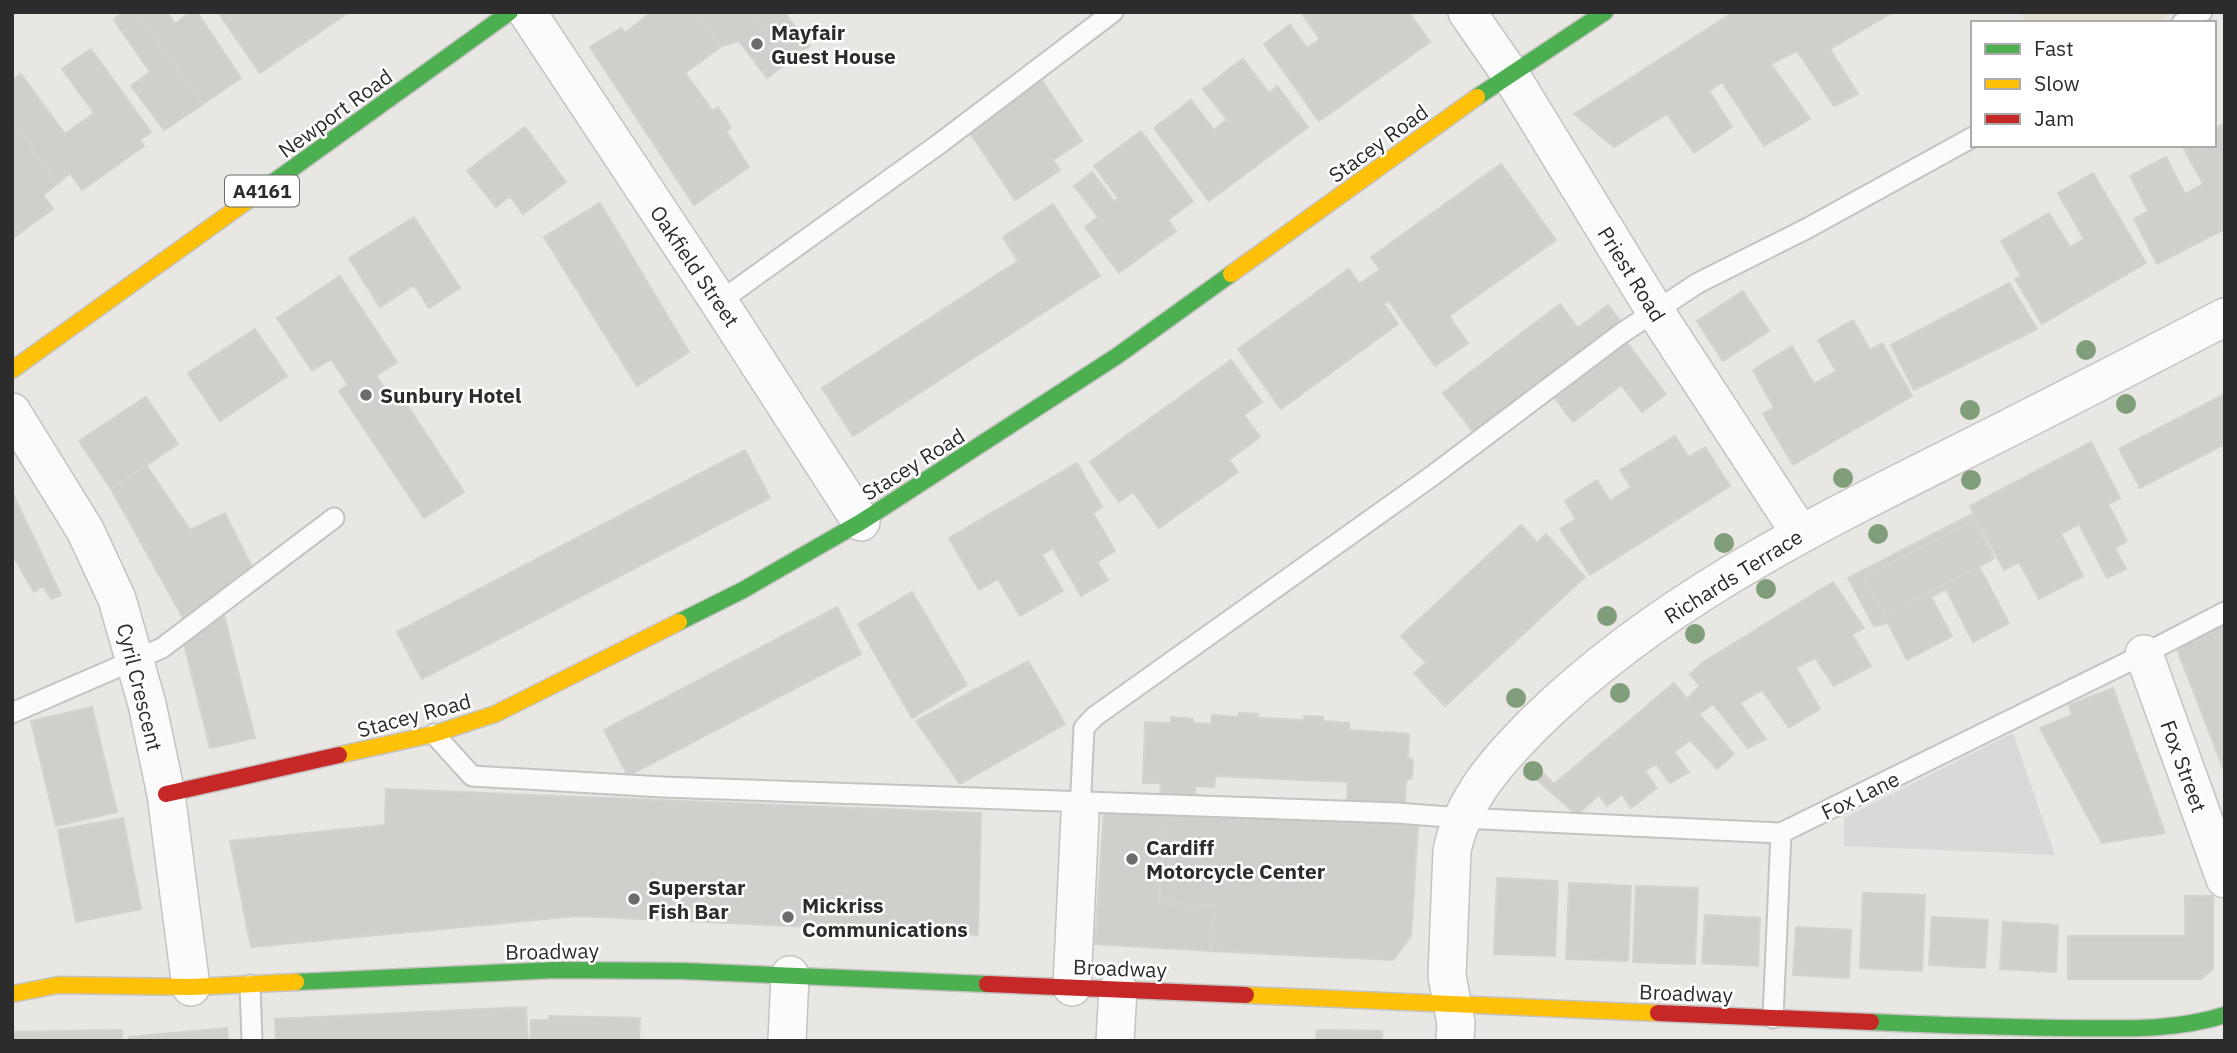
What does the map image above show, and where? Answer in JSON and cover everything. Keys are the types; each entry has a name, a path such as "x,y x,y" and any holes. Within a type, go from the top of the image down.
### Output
{"main road":[{"name":"Newport Road","path":"12,370 510,12"},
{"name":"Stacey Road","path":"166,794 434,734 495,714 743,590 861,522 1117,356 1510,74 1605,12"},
{"name":"Broadway","path":"12,994 58,985 191,988 556,970 790,975 1451,1003 1789,1026 1960,1026 2131,1035 2225,1015"}],"street":[{"name":"Oakfield Street","path":"527,12 861,522"},
{"name":"Priest Road","path":"1468,12 1510,74 1655,311 1800,533"},
{"name":"Richards Terrace","path":"1455,1041 1456,1023 1447,976 1452,851 1461,818 1471,800 1516,742 1550,708 1602,662 1682,606 1800,533 2225,317"},
{"name":"Cyril Crescent","path":"12,412 85,530 117,600 147,704 166,794 191,988"},
{"name":"Fox Street","path":"2144,654 2225,879"},
{"path":"1072,987 1080,808"},
{"path":"788,1041 790,975"},
{"path":"1115,1041 1118,989"}],"lane":[{"path":"719,302 939,144 1113,12"},
{"path":"2186,21 2202,12"},
{"path":"1080,808 1084,728 1094,717 1432,475 1655,311 1698,283 1806,229 1971,138"},
{"path":"12,713 162,648 334,518"},
{"name":"Fox Lane","path":"434,734 472,776 1080,808 1397,813 1781,833 2225,612"},
{"path":"1781,833 1789,1026"},
{"path":"250,985 252,1041"}],"shaded area":[{"path":"2021,12 2175,12 2159,21 2026,21"},
{"path":"2013,733 2055,855 1844,846 1844,818"}],"building":[{"path":"123,12 136,12 203,104 164,130 131,86 150,72 114,20"},
{"path":"136,12 167,12 175,24 190,12 197,12 241,78 203,104"},
{"path":"218,12 349,12 260,73"},
{"path":"648,12 694,12 722,46 685,73 713,111 718,107 731,128 726,131 749,167 694,205 590,47 621,28 625,33 649,14"},
{"name":"Mayfair Guest House","path":"694,12 750,12 788,62 767,78 739,41 722,46"},
{"path":"750,12 784,12 810,46 788,62"},
{"path":"1409,12 1430,42 1319,121 1264,44 1290,25 1307,48 1320,39 1302,14"},
{"path":"1734,12 1893,12 1830,49 1858,94 1834,106 1797,51 1771,64 1810,119 1764,146 1722,82 1709,91 1732,127 1694,153 1667,114 1614,147 1574,114"},
{"path":"91,49 151,132 140,140 144,146 82,190 70,173 57,184 12,119 12,80 21,74 65,134 94,113 62,69"},
{"path":"1243,59 1269,93 1277,86 1308,127 1209,201 1154,128 1191,100 1214,130 1227,120 1203,89"},
{"path":"1041,79 1082,141 1053,160 1060,170 1015,200 968,130"},
{"path":"12,119 57,184 43,195 53,209 21,232 12,220"},
{"path":"2222,125 2225,129 2225,229 2157,264 2134,219 2148,211 2130,176 2166,157 2185,194 2203,184 2183,147 2216,147 2216,128"},
{"path":"525,127 566,182 523,214 510,196 496,207 467,171"},
{"path":"1141,131 1193,201 1168,220 1176,231 1119,273 1085,227 1098,217 1074,186 1092,172 1114,201 1118,198 1094,166"},
{"path":"1501,164 1556,240 1449,316 1468,343 1435,366 1389,301 1384,304 1398,324 1281,409 1238,349 1349,269 1359,284 1380,270 1371,257"},
{"path":"2093,173 2146,263 2042,324 2015,279 2021,276 2001,241 2049,213 2070,247 2084,239 2058,193"},
{"path":"600,203 689,352 637,386 544,237"},
{"path":"1053,204 1100,276 853,436 822,388 1018,261 1003,237"},
{"path":"414,217 460,288 429,308 414,285 380,307 349,258"},
{"path":"12,220 21,232 12,239"},
{"name":"Sunbury Hotel","path":"340,276 397,362 376,376 396,405 404,400 464,492 424,518 339,391 348,385 331,359 312,371 277,318"},
{"path":"2009,283 2037,329 1914,390 1891,345"},
{"path":"1743,291 1769,331 1723,361 1697,321"},
{"path":"1560,304 1578,328 1608,305 1621,322 1474,433 1443,393"},
{"path":"1853,320 1870,350 1882,343 1912,396 1793,465 1763,414 1774,408 1753,370 1792,346 1814,384 1836,371 1818,340"},
{"path":"255,329 287,376 220,421 188,373"},
{"path":"1627,343 1666,394 1642,412 1621,385 1573,422 1555,398"},
{"path":"1231,360 1262,402 1244,415 1260,437 1229,460 1238,472 1159,528 1133,492 1119,502 1090,462"},
{"path":"2225,394 2225,444 2140,488 2119,449"},
{"path":"146,397 178,444 111,489 79,441"},
{"path":"1675,436 1689,457 1705,447 1730,486 1590,575 1560,529 1576,519 1565,501 1597,480 1610,501 1631,487 1620,470"},
{"path":"2091,442 2120,498 2108,504 2127,541 2115,548 2126,569 2107,578 2079,524 2061,534 2083,576 2039,599 2019,562 2004,570 1970,506"},
{"path":"745,450 770,498 422,679 397,632"},
{"path":"1077,463 1102,507 1093,513 1115,551 1097,562 1108,580 1081,596 1053,548 1042,555 1063,591 1020,616 998,579 979,590 949,538"},
{"path":"146,465 190,530 225,513 252,567 183,618 111,489"},
{"path":"12,492 61,595 51,599 43,586 34,592 12,554"},
{"path":"1972,514 1994,557 1978,565 2009,623 1973,642 1946,589 1931,597 1952,636 1907,660 1888,623 1874,626 1848,578"},
{"path":"1973,520 1993,559 1885,616 1865,577"},
{"path":"1521,525 1537,543 1546,534 1585,577 1445,706 1414,673 1426,663 1401,636"},
{"path":"1833,582 1864,628 1852,634 1871,666 1834,686 1815,658 1796,668 1820,709 1789,728 1762,690 1740,703 1766,739 1748,748 1713,704 1699,714 1734,754 1717,769 1690,740 1674,752 1689,772 1670,783 1656,764 1645,771 1657,788 1631,808 1622,794 1607,806 1599,795 1577,815 1536,779 1543,773 1554,784 1674,683 1687,699 1700,686 1690,674 1702,663"},
{"path":"912,592 967,685 912,718 858,624"},
{"path":"222,607 255,738 210,748 184,644"},
{"path":"837,607 861,654 628,776 604,730"},
{"path":"2225,625 2225,773 2175,644"},
{"path":"1028,661 1065,724 960,784 916,721"},
{"path":"2113,688 2165,833 2102,843 2040,728 2072,715 2069,705"},
{"path":"92,707 117,812 56,826 31,721"},
{"path":"1239,713 1258,714 1258,718 1305,720 1304,716 1323,717 1323,721 1349,723 1349,730 1409,734 1408,757 1413,760 1412,778 1406,780 1405,803 1347,802 1348,782 1215,776 1214,787 1195,786 1195,794 1160,793 1161,783 1143,783 1145,722 1171,723 1171,717 1193,719 1193,723 1211,724 1212,715 1238,717"},
{"path":"386,789 981,813 978,935 577,916 251,947 230,841 385,825"},
{"name":"Cardiff Motorcycle Center","path":"1104,810 1165,815 1159,903 1214,906 1211,951 1095,944"},
{"path":"1165,815 1418,826 1411,936 1393,960 1211,951 1214,906 1159,903"},
{"path":"123,818 141,909 76,922 58,830"},
{"path":"1497,878 1558,881 1555,956 1494,954"},
{"path":"1569,883 1631,886 1628,961 1566,959"},
{"path":"1636,886 1698,888 1695,964 1633,962"},
{"path":"1863,893 1925,895 1922,971 1860,968"},
{"path":"2185,896 2213,896 2213,969 2201,979 2068,979 2068,936 2185,936"},
{"path":"1705,915 1760,918 1758,966 1702,963"},
{"path":"1932,917 1988,920 1985,968 1929,965"},
{"path":"2003,922 2058,925 2056,972 2000,969"},
{"path":"1796,927 1851,930 1849,978 1793,975"},
{"path":"526,1007 528,1041 276,1041 275,1019"},
{"path":"549,1016 640,1018 639,1041 531,1041 531,1020 549,1020"},
{"path":"227,1028 228,1041 129,1041 129,1037"},
{"path":"122,1030 122,1041 12,1041 12,1032"},
{"path":"1317,1030 1382,1031 1382,1041 1316,1041"}],"traffic: fast":[{"path":"247,201 510,12"},
{"path":"1477,97 1605,12"},
{"path":"679,622 743,590 861,522 1117,356 1231,274"},
{"path":"296,982 556,970 682,971 987,984"},
{"path":"1871,1022 2122,1028 2163,1027 2225,1015"}],"traffic: slow":[{"path":"1231,274 1477,97"},
{"path":"12,370 247,201"},
{"path":"339,755 434,734 495,714 679,622"},
{"path":"12,994 58,985 191,987 296,982"},
{"path":"1246,995 1658,1013"}],"traffic: jam":[{"path":"166,794 339,755"},
{"path":"987,984 1246,995"},
{"path":"1658,1013 1871,1022"}],"place":[{"name":"Mayfair Guest House","path":"757,44"},
{"name":"Sunbury Hotel","path":"366,395"},
{"name":"Cardiff Motorcycle Center","path":"1132,859"},
{"name":"Superstar Fish Bar","path":"634,899"},
{"name":"Mickriss Communications","path":"788,917"}]}
